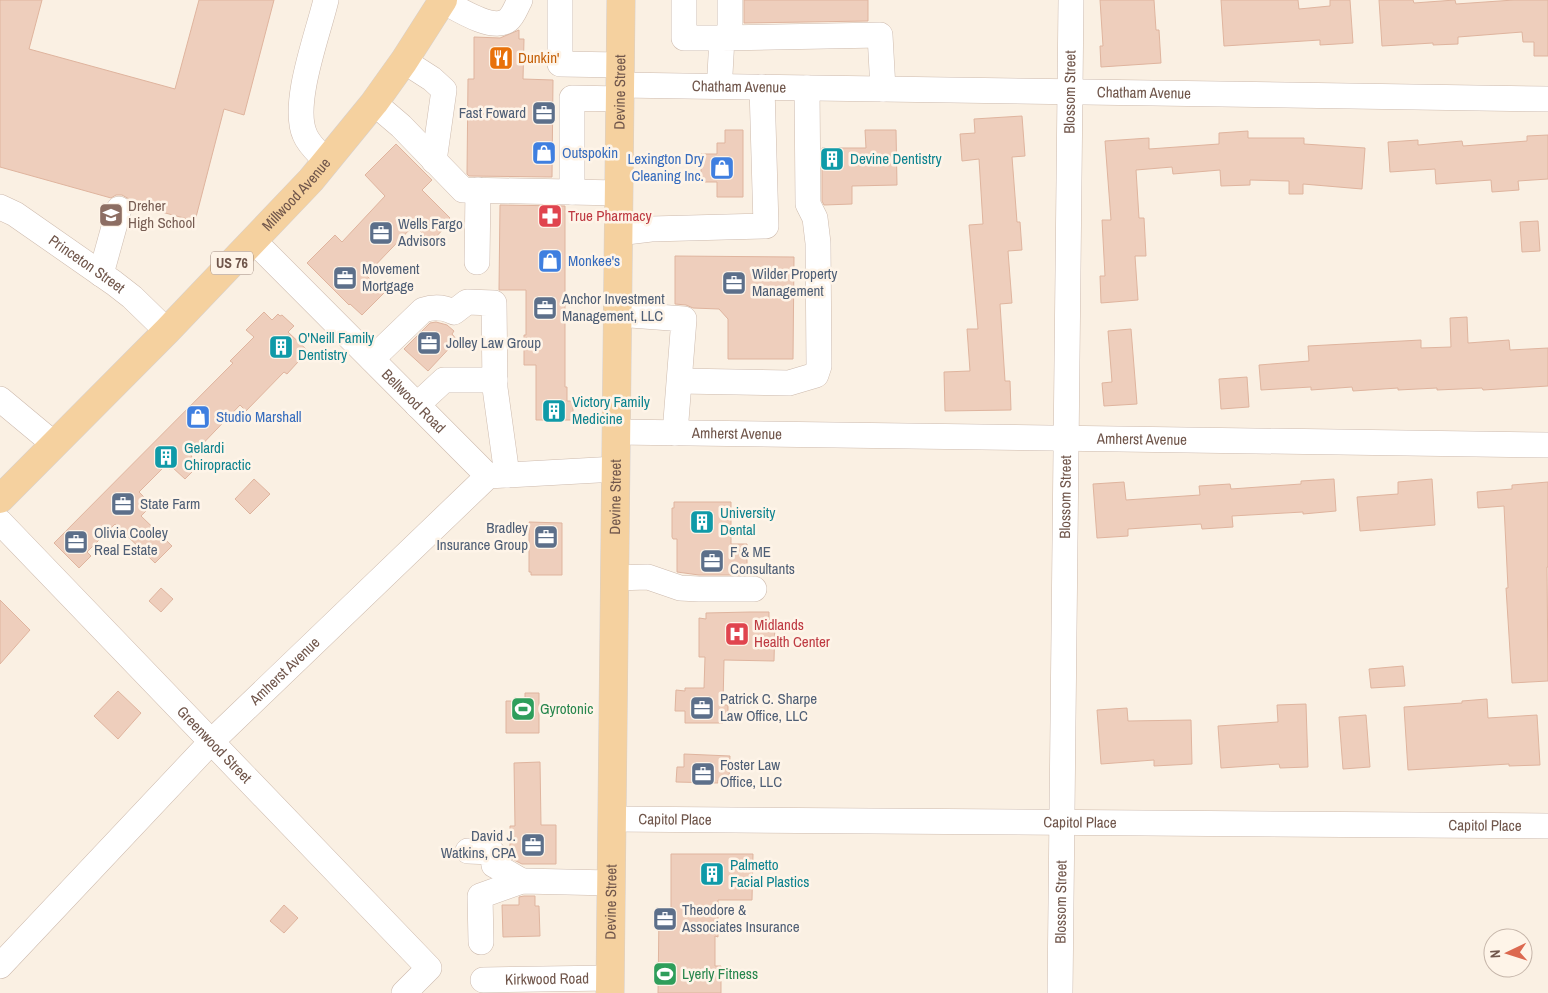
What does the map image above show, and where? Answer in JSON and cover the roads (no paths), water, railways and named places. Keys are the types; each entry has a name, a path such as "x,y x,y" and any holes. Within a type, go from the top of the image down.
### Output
{"main road":[{"name":"Millwood Avenue","path":"0,499 167,331 327,162 374,103 404,61 443,0"},
{"name":"Devine Street","path":"610,986 621,0"}],"street":[{"path":"326,0 302,93 300,114 301,125 308,142 327,162"},
{"path":"443,0 473,18 497,23 508,20 520,0"},
{"path":"560,0 560,64 620,83"},
{"path":"684,0 684,38 880,35 883,89"},
{"path":"721,86 730,0"},
{"name":"Blossom Street","path":"1060,993 1071,0"},
{"path":"404,61 432,78 444,90 434,160"},
{"path":"572,192 572,98 620,83"},
{"name":"Chatham Avenue","path":"620,83 807,88 1548,99"},
{"path":"618,233 651,229 766,226 762,87"},
{"path":"680,381 789,383 816,375 819,366 818,242 815,218 808,204 807,88"},
{"path":"374,103 400,126 463,190 619,193"},
{"path":"477,262 478,190"},
{"name":"Princeton Street","path":"0,207 15,214 132,297 167,331"},
{"path":"101,274 119,209"},
{"name":"Bellwood Road","path":"254,241 417,404 498,476"},
{"path":"372,359 423,310 432,307 446,308 454,312 466,302 494,303 498,476 616,469"},
{"path":"617,314 684,319 675,433"},
{"path":"417,404 444,380 495,380"},
{"path":"0,399 54,444"},
{"name":"Amherst Avenue","path":"616,432 1548,445"},
{"name":"Amherst Avenue","path":"0,966 212,741 498,476"},
{"name":"Greenwood Street","path":"0,522 429,968 404,993"},
{"path":"614,578 648,577 662,583 690,589 754,590"},
{"name":"Capitol Place","path":"611,819 1548,826"},
{"path":"468,851 492,852 494,865 522,881"},
{"path":"480,942 480,896 522,881 611,882"},
{"name":"Kirkwood Road","path":"482,980 610,986"}],"place":[{"name":"Dunkin'","path":"501,58"},
{"name":"Fast Foward","path":"544,113"},
{"name":"Outspokin","path":"544,153"},
{"name":"Devine Dentistry","path":"832,159"},
{"name":"Lexington Dry Cleaning Inc.","path":"722,168"},
{"name":"Dreher High School","path":"111,215"},
{"name":"True Pharmacy","path":"550,216"},
{"name":"Wells Fargo Advisors","path":"381,233"},
{"name":"Monkee's","path":"550,261"},
{"name":"Movement Mortgage","path":"345,278"},
{"name":"Wilder Property Management","path":"734,283"},
{"name":"Anchor Investment Management, LLC","path":"545,308"},
{"name":"Jolley Law Group","path":"429,343"},
{"name":"O'Neill Family Dentistry","path":"281,347"},
{"name":"Victory Family Medicine","path":"554,411"},
{"name":"Studio Marshall","path":"198,417"},
{"name":"Gelardi Chiropractic","path":"166,457"},
{"name":"State Farm","path":"123,504"},
{"name":"University Dental","path":"702,522"},
{"name":"Bradley Insurance Group","path":"546,537"},
{"name":"Olivia Cooley Real Estate","path":"76,542"},
{"name":"F & ME Consultants","path":"712,561"},
{"name":"Midlands Health Center","path":"737,634"},
{"name":"Patrick C. Sharpe Law Office, LLC","path":"702,708"},
{"name":"Gyrotonic","path":"523,709"},
{"name":"Foster Law Office, LLC","path":"703,774"},
{"name":"David J. Watkins, CPA","path":"533,845"},
{"name":"Palmetto Facial Plastics","path":"712,874"},
{"name":"Theodore & Associates Insurance","path":"665,919"},
{"name":"Lyerly Fitness","path":"665,974"}]}
